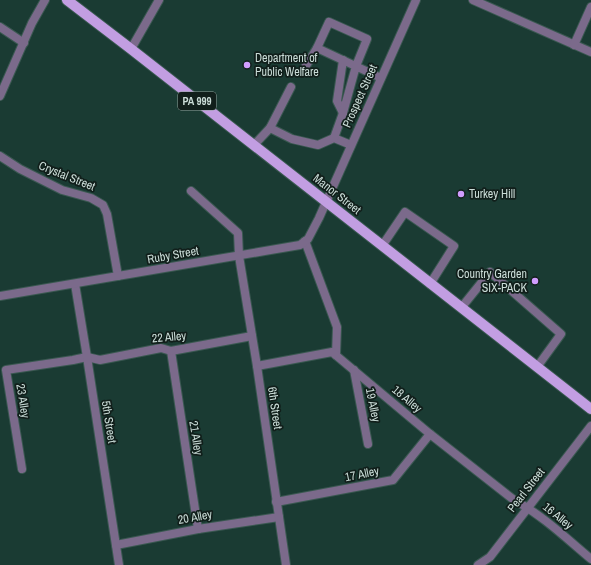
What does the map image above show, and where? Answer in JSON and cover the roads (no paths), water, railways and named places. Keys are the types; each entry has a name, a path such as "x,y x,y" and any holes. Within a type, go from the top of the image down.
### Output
{"main road":[{"name":"Manor Street","path":"67,0 591,409"}],"street":[{"path":"0,96 32,23 45,0"},
{"path":"131,49 159,0"},
{"name":"Prospect Street","path":"326,202 416,0"},
{"path":"473,0 591,52"},
{"path":"574,45 591,7"},
{"path":"304,69 317,48 329,22 367,39 356,66 343,113 334,138"},
{"path":"0,27 24,44"},
{"path":"317,48 381,78"},
{"path":"343,60 337,101 343,113"},
{"path":"254,145 270,128 291,87"},
{"path":"270,128 292,139 318,145 334,138 351,145"},
{"name":"Crystal Street","path":"0,156 20,170 62,190 91,198 103,205 107,214 118,276"},
{"name":"6th Street","path":"191,191 238,233 239,256 257,366 286,565"},
{"path":"257,366 332,352 336,355 337,327 305,242 308,239 326,202"},
{"path":"382,246 405,212 454,246 430,284"},
{"name":"Ruby Street","path":"0,296 239,256 300,245 305,242"},
{"path":"461,308 490,272 561,334 537,367"},
{"name":"5th Street","path":"75,284 119,565"},
{"name":"22 Alley","path":"87,357 100,360 162,348 171,351 252,336"},
{"name":"21 Alley","path":"171,351 198,528"},
{"name":"18 Alley","path":"336,355 430,434 514,500 528,507"},
{"name":"23 Alley","path":"22,469 6,370 87,357"},
{"name":"19 Alley","path":"354,370 368,444"},
{"name":"Pearl Street","path":"478,565 490,557 591,426"},
{"name":"17 Alley","path":"276,502 393,480 430,434"},
{"name":"16 Alley","path":"528,507 591,559"},
{"name":"20 Alley","path":"116,545 198,528 279,517"}],"place":[{"name":"Department of Public Welfare","path":"247,65"},
{"name":"Turkey Hill","path":"461,194"},
{"name":"Country Garden SIX-PACK","path":"535,281"}]}
